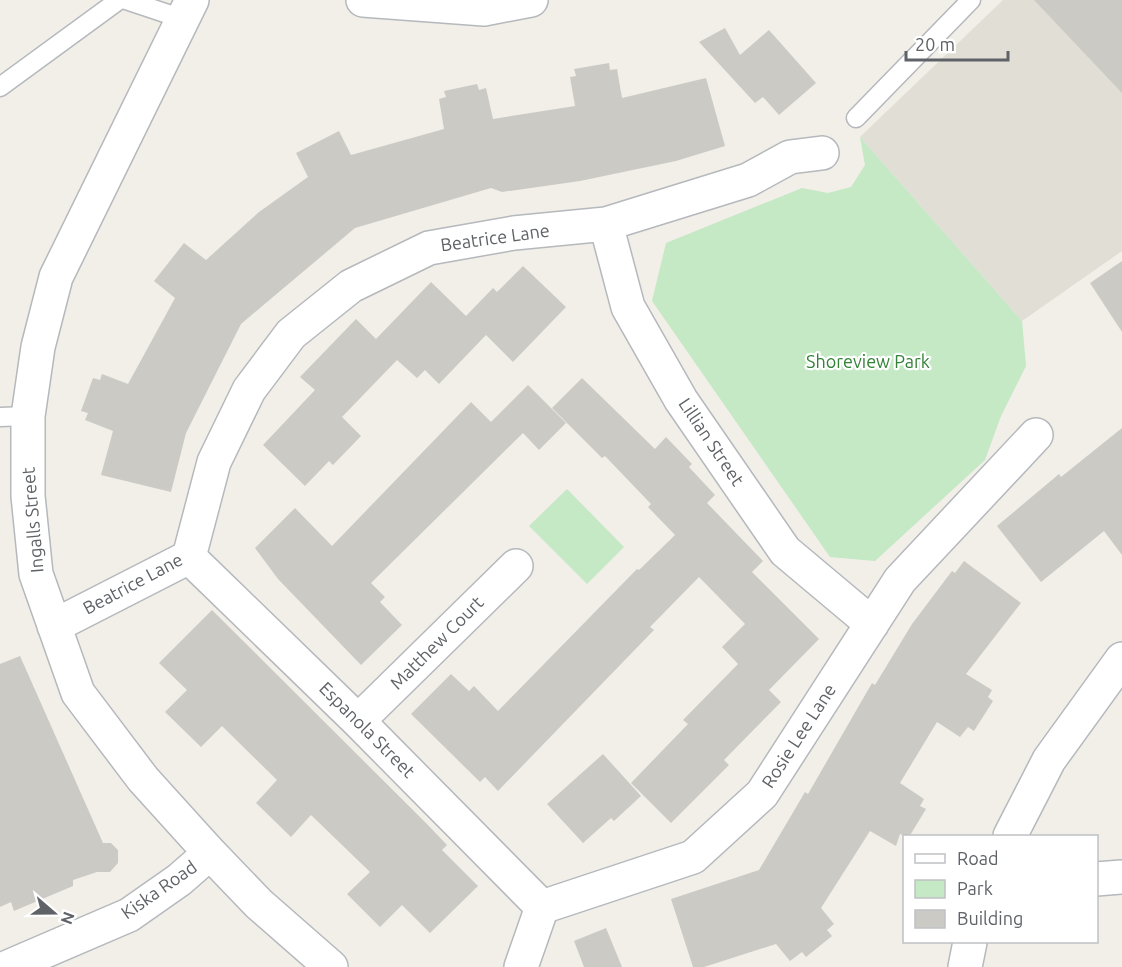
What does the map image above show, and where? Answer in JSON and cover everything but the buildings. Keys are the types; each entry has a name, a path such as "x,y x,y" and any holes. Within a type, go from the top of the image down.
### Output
{"street":[{"path":"363,0 484,9 531,0"},
{"name":"Ingalls Street","path":"188,9 56,277 38,347 14,417 28,496 36,574 78,693 143,779 210,853 259,904 332,967"},
{"name":"Beatrice Lane","path":"54,626 189,556 214,462 249,390 291,334 351,286 429,248 514,233 606,224 748,180 790,157 822,153"},
{"name":"Lillian Street","path":"606,224 628,307 681,400 785,551 872,624"},
{"name":"Rosie Lee Lane","path":"542,907 693,857 762,794 900,580 1036,435"},
{"name":"Espanola Street","path":"189,556 358,721 542,907"},
{"name":"Matthew Court","path":"358,721 516,566"},
{"path":"1011,835 1049,760 1122,659"},
{"name":"Kiska Road","path":"8,967 129,915 179,880 210,853"},
{"path":"1098,879 1122,877"},
{"path":"521,967 542,907"},
{"path":"965,967 970,943"}],"lane":[{"path":"0,87 119,0"},
{"path":"126,0 188,9"},
{"path":"856,118 971,0"}],"shaded area":[{"path":"1003,0 1122,0 1122,251 1022,321 860,137"}],"green space":[{"name":"Shoreview Park","path":"860,137 1022,321 1026,366 1001,416 985,460 875,561 830,557 652,301 666,243 802,188 828,193 851,187 865,165"},
{"path":"567,489 624,547 587,584 529,526"}]}
